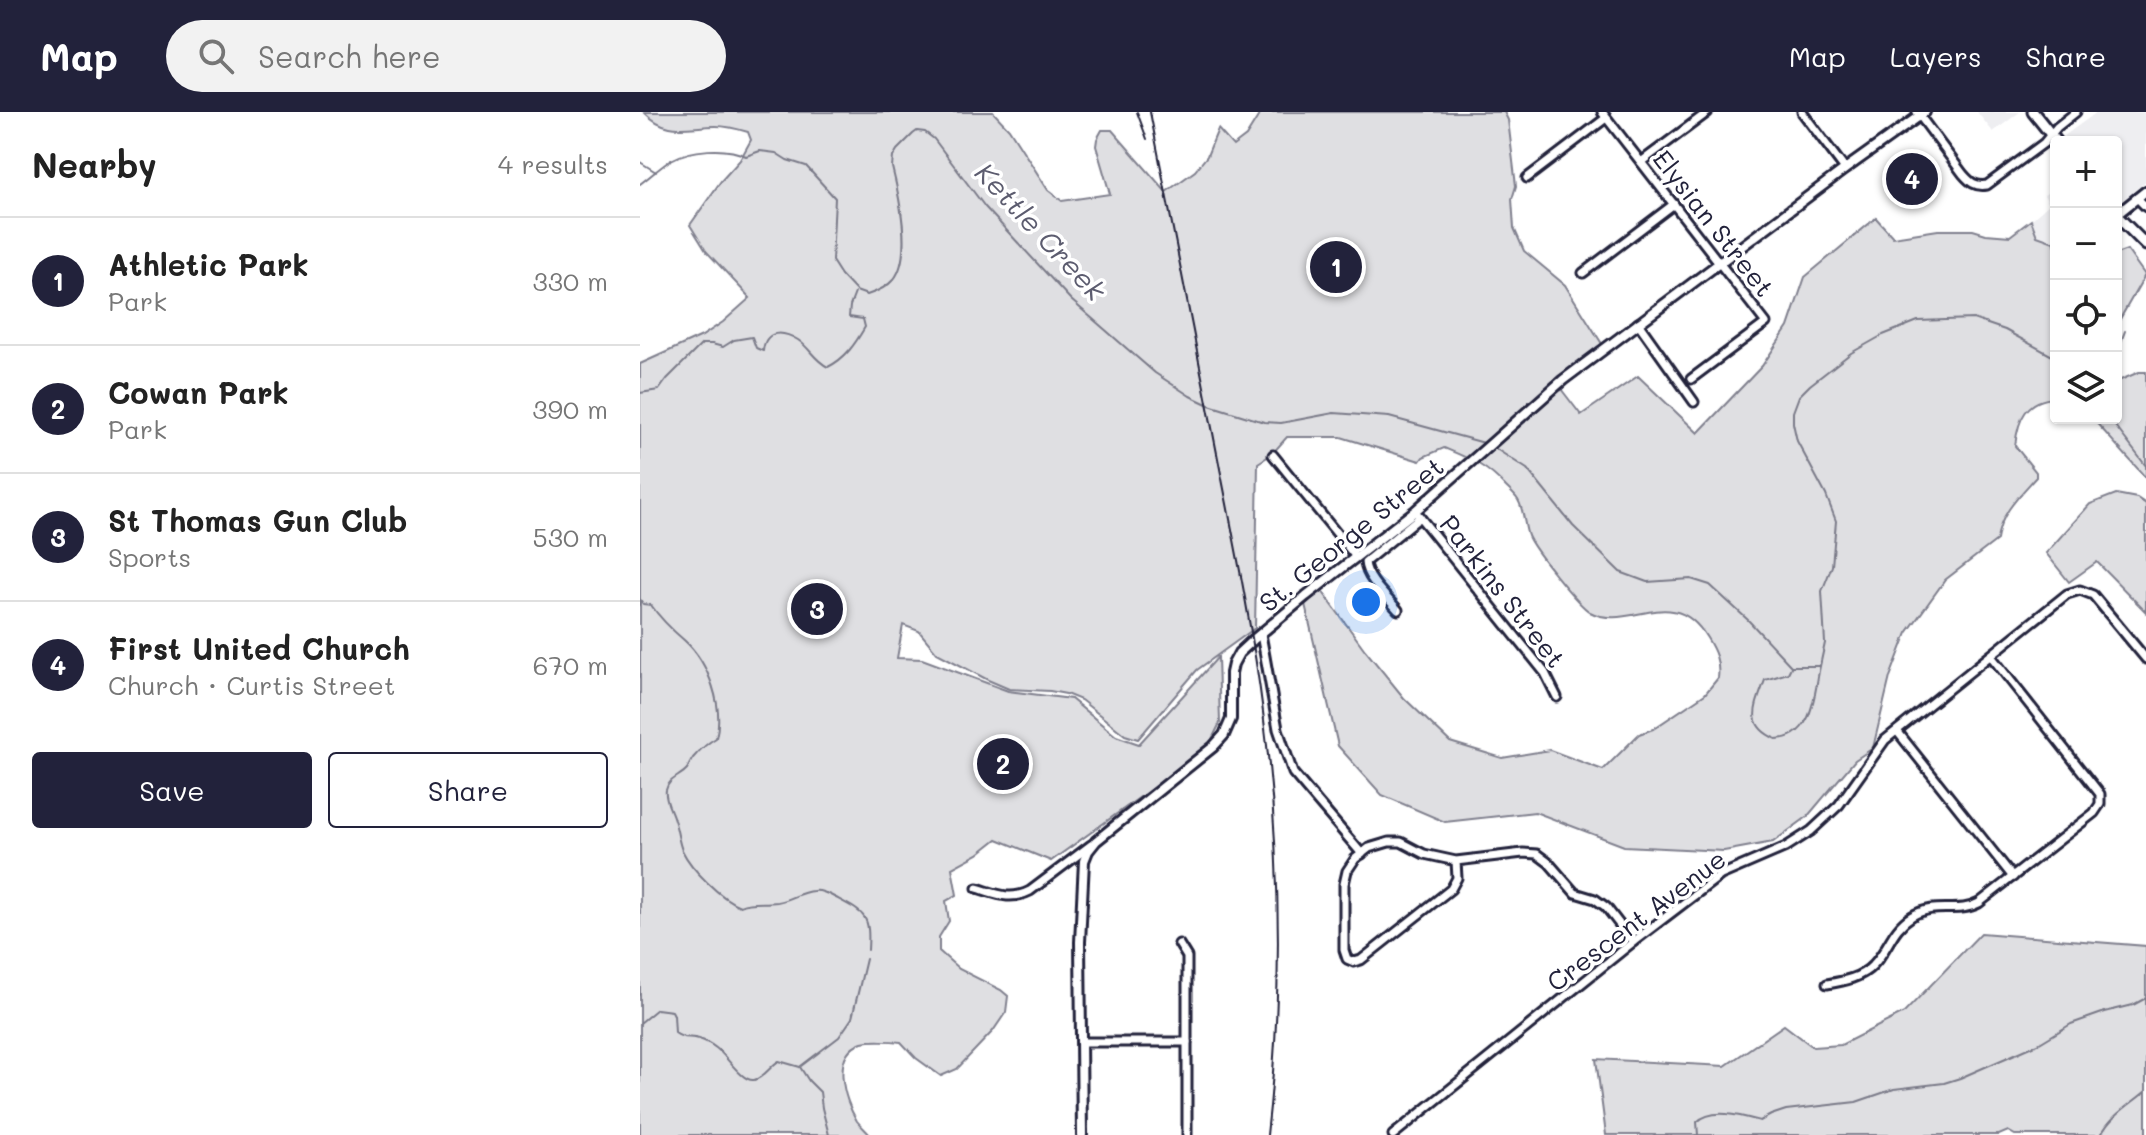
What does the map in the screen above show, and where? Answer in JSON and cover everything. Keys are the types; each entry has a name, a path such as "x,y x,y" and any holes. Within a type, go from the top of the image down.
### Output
{"main road":[{"path":"2033,112 2052,136"},
{"path":"2122,221 2146,245"}],"street":[{"path":"1641,162 1708,112"},
{"path":"1802,112 1845,169"},
{"path":"2055,136 2058,126 2076,112"},
{"path":"1921,113 1963,174 1979,187 1987,185 2050,140"},
{"name":"St. George Street","path":"1096,841 1224,735 1232,715 1231,673 1239,653 1356,557 1418,514 1563,380 1921,113"},
{"path":"1527,178 1604,115"},
{"name":"Elysian Street","path":"1604,115 1766,323 1691,379"},
{"path":"2122,210 2146,191"},
{"path":"2137,198 2146,207"},
{"path":"1583,273 1674,204"},
{"path":"1638,323 1694,402"},
{"path":"1273,455 1356,557"},
{"path":"1398,610 1370,576 1365,562 1418,514"},
{"name":"Parkins Street","path":"1418,514 1545,673 1557,697"},
{"name":"Crescent Avenue","path":"1393,1135 1721,875 1786,847 1811,831 1834,810 1882,744 2067,594 2084,591 2093,595 2146,659"},
{"path":"1261,634 1278,729 1293,773 1362,854"},
{"path":"1827,984 1853,979 1867,971 1879,959 1893,933 1915,915 1931,908 1970,907 1979,903 2094,813 2101,801 2100,794 1991,656"},
{"path":"1897,731 2013,877"},
{"path":"977,888 1013,897 1021,895 1096,841"},
{"path":"1082,1135 1082,876 1088,851 1096,841"},
{"path":"1456,861 1457,878 1451,889 1361,960 1354,962 1347,959 1344,953 1344,884 1351,864 1375,845 1396,842 1435,857 1456,861 1537,854 1575,893 1595,899 1606,907 1633,942"},
{"path":"1179,944 1187,957 1187,1135"},
{"path":"1082,1042 1187,1042"}],"shaded area":[{"path":"644,112 993,112 1009,129 1048,190 1062,201 1110,194 1096,146 1102,130 1112,130 1166,192 1195,171 1207,156 1218,129 1233,146 1246,136 1261,112 1504,112 1508,120 1516,186 1512,199 1514,228 1524,251 1565,285 1604,347 1558,385 1581,415 1638,376 1698,433 1762,366 1788,327 1805,277 1876,218 1893,237 1938,230 1973,230 2010,236 2031,220 2037,236 2050,241 2050,399 2037,402 2025,412 2018,427 2015,446 2036,472 2036,477 2006,514 1997,540 1945,580 1907,633 1890,677 1873,748 1855,760 1807,817 1773,842 1724,851 1624,846 1535,812 1445,822 1382,795 1338,746 1305,604 1322,591 1404,698 1450,742 1502,758 1550,750 1603,770 1639,734 1653,729 1705,694 1718,678 1715,652 1694,621 1680,613 1665,610 1620,617 1605,617 1590,612 1557,577 1532,543 1522,508 1515,496 1499,479 1470,459 1444,448 1420,461 1341,437 1287,437 1272,454 1258,463 1255,628 1197,670 1138,739 1125,735 1081,700 1066,694 1009,689 988,680 937,653 919,631 903,625 897,658 922,659 1008,691 1071,699 1116,736 1139,744 1218,657 1220,723 1207,749 1051,861 997,839 952,868 957,895 946,901 949,921 939,937 939,951 959,969 1008,996 1006,1012 993,1031 957,1069 941,1076 916,1058 901,1042 866,1041 852,1048 843,1066 844,1090 857,1121 870,1135 640,1135 640,364 702,336 750,298 706,251 690,225 740,160 751,140 748,132 716,126 669,127"},
{"path":"1977,112 2020,112 1993,132"},
{"path":"2097,112 2146,112 2146,181 2122,200 2122,136 2064,136"},
{"path":"2050,191 2050,241 2037,236 2031,220 2049,204 2044,195"},
{"path":"2127,250 2145,275 2122,315 2122,280 2122,252"},
{"path":"2146,372 2146,478 2097,424 2122,424 2122,379"},
{"path":"2116,494 2137,498 2146,504 2146,612 2097,562 2069,582 2046,553 2090,504"},
{"path":"1981,933 2146,946 2146,1135 2015,1135 2008,1131 1999,1135 1606,1135 1596,1059 1725,1066 1784,1025 1813,1047 1841,1045 1904,1013"}],"waterway":[{"name":"Kettle Creek","path":"640,184 671,160 708,150 746,156 760,151 776,153 806,166 835,198 832,261 856,291 867,295 889,284 900,268 903,224 892,167 893,157 913,134 925,132 934,139 985,207 1071,300 1155,373 1190,396 1264,422 1281,423 1334,413 1389,417 1488,444"},
{"path":"640,162 656,172"},
{"path":"640,393 659,390 702,344 723,347 734,340 752,337 756,348 763,351 767,339 775,334 792,337 828,367 850,350 865,327 863,319 849,317 855,293"},
{"name":"Kettle Creek","path":"1493,447 1527,469 1573,526 1620,572 1647,582 1691,579 1710,585 1791,666 1820,666 1825,643 1822,591 1832,566 1836,521 1826,495 1797,441 1793,412 1799,396 1851,353 1883,335 1918,321 1973,319 2005,330 2050,355"},
{"path":"2117,352 2125,331"},
{"name":"Kettle Creek","path":"2114,424 2146,466"},
{"path":"640,599 643,604 651,605 694,650 707,673 716,699 716,738 692,759 687,769 666,790 667,802 686,858 716,890 740,906 777,902 813,891 836,898 864,917 868,929 868,950"},
{"name":"Kettle Creek","path":"1791,667 1788,673 1765,680 1756,706 1756,721 1760,728 1776,739 1789,737 1805,723 1820,666"},
{"path":"801,1066 839,1037 852,1018 866,959"},
{"path":"1698,1135 1697,1122 1711,1115 1727,1114 1760,1121 1786,1110 1856,1102 1894,1089 1944,1083 2038,1044 2071,1024 2146,998"},
{"path":"640,1023 657,1009 672,1011 675,1033 712,1045 749,1079 761,1077 779,1061 800,1067 820,1092 829,1135"},
{"path":"2101,1135 2115,1116 2146,1091"}],"railway":[{"path":"1137,112 1147,139"},
{"path":"1150,112 1240,572 1263,712 1273,817 1278,924 1276,1030 1267,1135"}],"place":[{"name":"First United Church","path":"1912,179"},
{"name":"Athletic Park","path":"1336,267"},
{"name":"St Thomas Gun Club","path":"817,609"},
{"name":"Cowan Park","path":"1003,764"}]}
